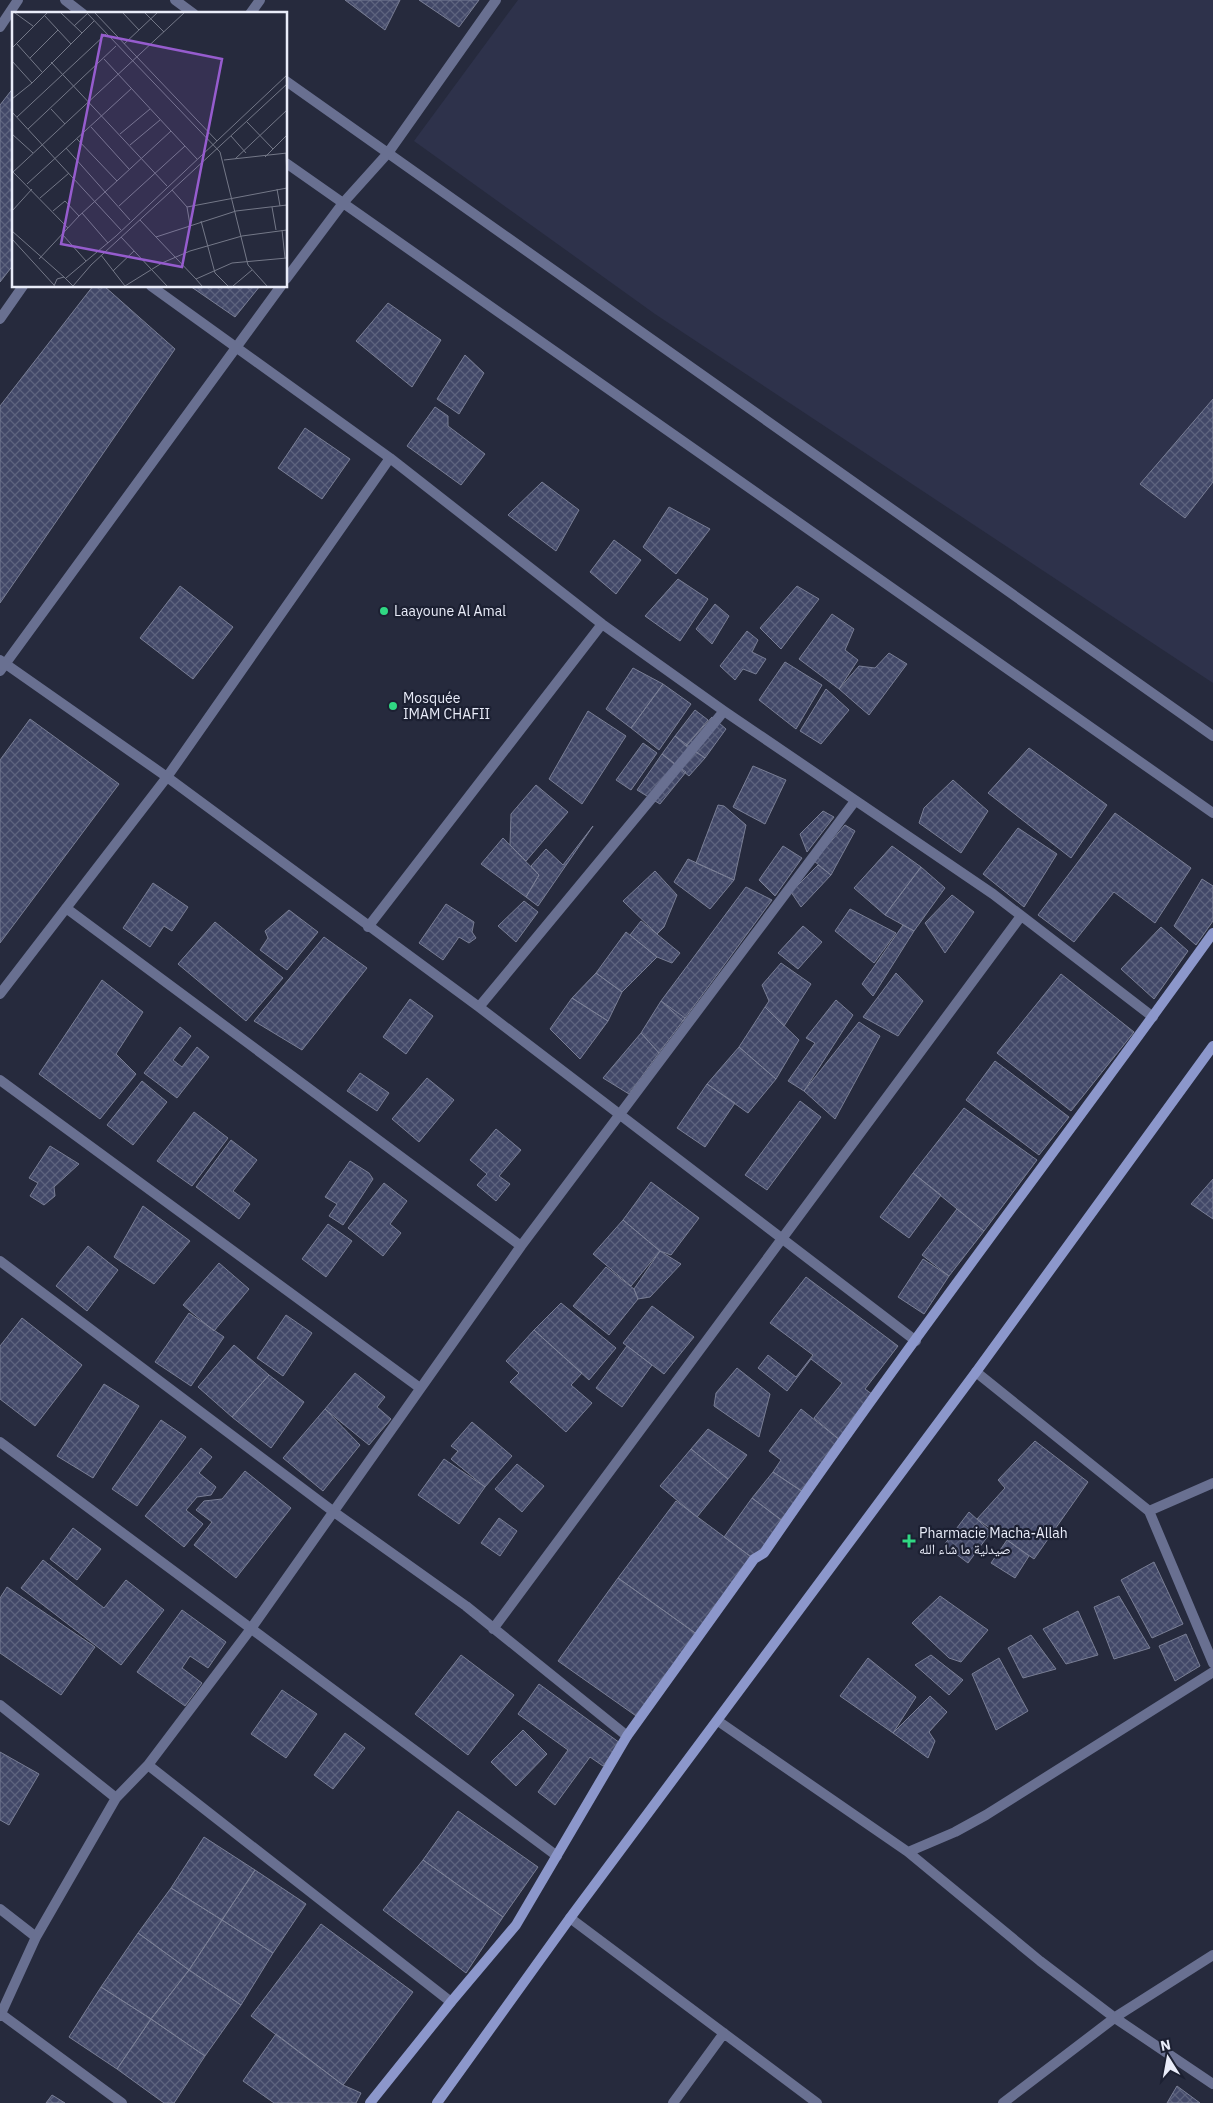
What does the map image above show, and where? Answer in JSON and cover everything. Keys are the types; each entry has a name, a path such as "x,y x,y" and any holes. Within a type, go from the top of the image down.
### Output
{"street":[{"path":"0,26 18,0"},
{"path":"65,0 80,12"},
{"path":"175,0 191,12"},
{"path":"251,12 260,0"},
{"path":"288,276 342,203 388,153 496,0"},
{"path":"288,82 1213,736"},
{"path":"288,164 1213,813"},
{"path":"0,319 22,288"},
{"path":"154,288 390,458 602,624 724,711 1021,916 1153,1017"},
{"path":"280,288 2,665 167,777 479,1007 916,1341"},
{"path":"0,994 167,777 390,458"},
{"path":"368,927 602,624"},
{"path":"479,1007 724,711"},
{"path":"122,2103 1,2015 36,1937 116,1798 148,1764 250,1630 521,1246 855,801"},
{"path":"66,908 521,1246"},
{"path":"493,1629 1021,916"},
{"path":"370,2103 516,1925 627,1736 754,1559 764,1553 841,1441 1213,933"},
{"path":"437,2103 570,1918 976,1372 1213,1046"},
{"path":"0,1080 420,1388"},
{"path":"0,1261 334,1512 466,1606 627,1736"},
{"path":"976,1372 1149,1511 1213,1663"},
{"path":"0,1442 250,1630 557,1856"},
{"path":"1149,1511 1213,1482"},
{"path":"908,1852 955,1832 986,1815 1213,1672"},
{"path":"0,1704 116,1798"},
{"path":"718,1721 908,1852 1040,1962 1115,2018 1213,2084"},
{"path":"148,1764 451,2002"},
{"path":"0,1909 36,1937"},
{"path":"570,1918 817,2103"},
{"path":"1003,2103 1115,2018 1213,1955"},
{"path":"673,2103 724,2033"}],"shaded area":[{"path":"518,0 1213,0 1213,683 655,314 414,141"}],"building":[{"path":"345,0 400,0 385,30"},
{"path":"419,0 479,0 459,27"},
{"path":"12,90 12,267 0,282 0,105"},
{"path":"91,288 106,288 175,349 0,603 0,406"},
{"path":"193,288 258,288 235,317"},
{"path":"388,303 441,340 412,387 356,341"},
{"path":"465,355 484,373 459,414 437,399"},
{"path":"1213,399 1213,482 1185,518 1140,484"},
{"path":"435,407 448,416 448,426 485,454 461,485 407,446"},
{"path":"305,428 350,459 322,499 278,468"},
{"path":"542,482 579,510 556,551 508,515"},
{"path":"669,507 710,529 676,574 643,547"},
{"path":"614,540 641,560 616,594 590,572"},
{"path":"678,579 708,599 680,641 645,616"},
{"path":"180,586 233,627 193,679 140,638"},
{"path":"797,586 819,599 781,649 760,628"},
{"path":"715,604 729,616 712,644 696,629"},
{"path":"832,614 854,629 845,650 858,660 839,689 799,659"},
{"path":"747,631 758,640 752,652 766,659 756,674 743,669 735,680 720,666"},
{"path":"889,653 907,664 869,715 839,689 859,666 875,668"},
{"path":"785,662 822,685 796,729 759,700"},
{"path":"633,668 663,684 631,728 606,709"},
{"path":"663,684 691,704 659,750 631,728"},
{"path":"826,689 849,710 821,744 800,731"},
{"path":"695,710 708,720 686,746 675,736"},
{"path":"588,711 626,736 582,804 549,779"},
{"path":"712,717 726,729 705,758 686,746"},
{"path":"30,719 119,784 0,943 0,760"},
{"path":"675,736 705,758 689,776 662,754"},
{"path":"643,743 657,753 631,790 616,780"},
{"path":"1029,748 1107,805 1071,858 988,793"},
{"path":"662,754 686,772 660,804 637,790"},
{"path":"753,766 786,780 765,824 733,807"},
{"path":"953,780 988,811 961,853 919,823 924,808"},
{"path":"536,785 568,812 526,861 510,845 511,814"},
{"path":"718,805 724,806 746,825 734,880 696,863"},
{"path":"823,811 834,817 807,852 800,834"},
{"path":"1115,813 1191,868 1155,923 1114,892 1074,942 1038,915"},
{"path":"845,825 855,831 831,875 814,861"},
{"path":"593,826 538,906 526,897 539,875 531,866 546,849 563,865"},
{"path":"1018,828 1057,854 1024,907 983,874"},
{"path":"503,838 539,875 526,897 481,864"},
{"path":"783,846 802,858 775,896 759,880"},
{"path":"892,846 921,867 885,915 854,888"},
{"path":"688,859 734,880 710,909 674,882"},
{"path":"818,865 831,875 801,907 791,892"},
{"path":"921,867 945,888 914,931 885,915"},
{"path":"655,871 677,895 664,927 657,934 623,901"},
{"path":"1202,879 1213,886 1213,921 1196,945 1174,926"},
{"path":"153,883 188,907 172,931 164,926 150,947 123,928"},
{"path":"746,887 772,900 683,1021 661,1001"},
{"path":"952,895 974,912 945,953 925,923"},
{"path":"524,901 538,912 516,942 498,926"},
{"path":"446,904 474,922 472,932 476,938 469,943 459,937 443,960 419,943"},
{"path":"850,909 896,933 874,963 835,931"},
{"path":"289,910 318,932 287,970 260,950 268,938 265,931"},
{"path":"641,921 680,953 672,963 657,957 630,935"},
{"path":"215,922 283,978 246,1021 178,964"},
{"path":"903,925 914,931 873,996 862,984"},
{"path":"803,926 822,942 798,969 778,953"},
{"path":"1161,927 1188,951 1154,999 1121,969"},
{"path":"626,932 657,957 622,992 596,973"},
{"path":"324,937 367,968 302,1050 254,1021"},
{"path":"781,963 811,984 784,1026 765,1007 769,1001 762,985"},
{"path":"596,973 622,992 608,1021 572,998"},
{"path":"896,973 923,1001 898,1036 863,1017"},
{"path":"1061,974 1134,1032 1071,1111 997,1053"},
{"path":"102,980 143,1012 116,1054 136,1074 100,1119 39,1074"},
{"path":"572,998 608,1021 580,1059 550,1029"},
{"path":"410,999 433,1016 406,1054 383,1037"},
{"path":"836,1000 853,1015 804,1091 788,1081 815,1043 806,1038"},
{"path":"661,1001 685,1018 659,1053 641,1033"},
{"path":"765,1007 799,1040 776,1079 739,1047"},
{"path":"859,1022 880,1036 835,1119 804,1091"},
{"path":"180,1027 191,1036 173,1060 182,1067 197,1047 209,1057 177,1098 144,1073"},
{"path":"641,1033 659,1053 629,1094 603,1078"},
{"path":"739,1047 776,1079 748,1113 707,1084"},
{"path":"995,1061 1069,1117 1039,1155 966,1100"},
{"path":"360,1073 389,1093 377,1111 347,1091"},
{"path":"427,1078 454,1100 419,1142 392,1119"},
{"path":"142,1081 167,1102 133,1145 107,1125"},
{"path":"707,1084 735,1103 705,1147 677,1128"},
{"path":"800,1101 821,1117 767,1190 745,1175"},
{"path":"964,1108 1037,1160 984,1231 913,1173"},
{"path":"194,1112 228,1138 192,1186 157,1161"},
{"path":"496,1129 521,1150 499,1176 510,1184 496,1201 477,1185 487,1174 470,1160"},
{"path":"231,1140 257,1160 233,1191 250,1204 239,1219 196,1187"},
{"path":"50,1146 79,1164 54,1187 55,1196 44,1205 30,1196 38,1183 29,1178"},
{"path":"350,1161 369,1173 373,1179 343,1225 329,1216 337,1204 325,1197"},
{"path":"913,1173 941,1195 909,1238 880,1217"},
{"path":"1213,1179 1213,1219 1191,1204"},
{"path":"651,1182 699,1218 671,1255 660,1251 623,1220"},
{"path":"384,1183 407,1201 390,1224 401,1233 383,1256 348,1228"},
{"path":"143,1206 190,1241 154,1284 114,1257"},
{"path":"957,1209 984,1231 949,1276 922,1255"},
{"path":"623,1220 660,1251 631,1286 593,1254"},
{"path":"328,1224 352,1241 326,1277 302,1259"},
{"path":"88,1246 118,1270 87,1311 56,1286"},
{"path":"660,1251 681,1264 650,1297 638,1299 634,1289"},
{"path":"923,1259 949,1276 924,1314 898,1297"},
{"path":"219,1263 249,1289 214,1331 183,1305"},
{"path":"606,1267 634,1289 638,1299 609,1335 573,1306"},
{"path":"806,1277 898,1346 865,1389 876,1397 841,1441 814,1418 842,1383 811,1359 787,1391 758,1368 768,1355 796,1377 813,1355 770,1323"},
{"path":"561,1303 616,1348 589,1380 534,1330"},
{"path":"652,1306 694,1337 664,1374 623,1343"},
{"path":"189,1313 224,1337 191,1386 155,1362"},
{"path":"286,1315 312,1333 283,1376 257,1358"},
{"path":"22,1318 82,1365 35,1426 0,1399 0,1346"},
{"path":"534,1330 582,1373 571,1385 592,1403 566,1432 510,1382 519,1373 506,1361"},
{"path":"234,1345 269,1375 232,1417 198,1387"},
{"path":"627,1346 652,1365 622,1407 596,1388"},
{"path":"737,1368 770,1394 759,1437 714,1406 716,1393"},
{"path":"355,1373 385,1397 377,1407 391,1419 369,1445 325,1409"},
{"path":"269,1375 304,1402 271,1448 232,1417"},
{"path":"104,1384 139,1406 93,1478 57,1456"},
{"path":"325,1409 360,1445 323,1491 283,1458"},
{"path":"801,1409 841,1441 803,1492 773,1472 781,1460 769,1451"},
{"path":"161,1420 186,1437 137,1506 112,1489"},
{"path":"472,1422 512,1456 485,1487 451,1459 458,1451 451,1446"},
{"path":"708,1429 747,1455 728,1479 691,1449"},
{"path":"1035,1441 1088,1482 1034,1559 977,1519 1005,1488 998,1480"},
{"path":"201,1448 212,1457 199,1473 216,1487 211,1495 197,1497 186,1510 203,1524 184,1547 145,1516"},
{"path":"691,1449 728,1479 697,1517 660,1486"},
{"path":"444,1459 485,1487 459,1524 418,1495"},
{"path":"517,1464 544,1486 522,1512 495,1489"},
{"path":"245,1471 291,1508 236,1578 194,1545 212,1522 196,1510 204,1501 222,1499"},
{"path":"773,1472 803,1492 784,1522 752,1498"},
{"path":"752,1498 784,1522 754,1559 724,1537"},
{"path":"676,1501 754,1559 698,1635 618,1578"},
{"path":"969,1512 991,1532 968,1563 944,1545"},
{"path":"499,1518 517,1531 500,1556 481,1543"},
{"path":"73,1528 101,1549 77,1580 50,1559"},
{"path":"1007,1540 1029,1556 1015,1578 991,1563"},
{"path":"43,1560 104,1608 126,1580 164,1610 121,1665 21,1588"},
{"path":"1154,1562 1183,1624 1152,1638 1121,1580"},
{"path":"618,1578 698,1635 639,1718 558,1661"},
{"path":"7,1587 95,1647 61,1695 0,1653 0,1598"},
{"path":"940,1596 988,1630 961,1662 949,1658 912,1623"},
{"path":"1119,1596 1150,1648 1114,1659 1094,1607"},
{"path":"182,1610 226,1642 208,1668 190,1656 182,1668 202,1683 185,1706 137,1672"},
{"path":"1078,1611 1098,1655 1066,1664 1043,1629"},
{"path":"1186,1634 1200,1666 1175,1681 1159,1646"},
{"path":"1031,1635 1056,1669 1023,1678 1008,1648"},
{"path":"461,1655 514,1695 468,1755 415,1714"},
{"path":"931,1655 963,1680 949,1695 915,1665"},
{"path":"868,1658 916,1697 893,1733 840,1696"},
{"path":"999,1658 1028,1711 996,1730 972,1674"},
{"path":"539,1684 620,1743 603,1766 590,1757 555,1805 538,1792 568,1750 518,1714"},
{"path":"282,1690 317,1714 286,1758 251,1734"},
{"path":"930,1696 947,1712 929,1732 935,1741 928,1758 893,1733"},
{"path":"523,1730 547,1754 516,1786 491,1762"},
{"path":"345,1733 365,1748 333,1789 314,1775"},
{"path":"0,1752 39,1774 9,1825 0,1820"},
{"path":"458,1811 538,1867 503,1917 423,1860"},
{"path":"204,1837 255,1870 222,1920 171,1888"},
{"path":"423,1860 503,1917 466,1973 383,1910"},
{"path":"255,1870 306,1904 273,1953 222,1920"},
{"path":"171,1888 222,1920 189,1970 138,1933"},
{"path":"222,1920 273,1953 241,2005 189,1970"},
{"path":"321,1924 413,1992 343,2085 251,2016"},
{"path":"138,1933 189,1970 151,2019 101,1987"},
{"path":"189,1970 241,2005 205,2056 151,2019"},
{"path":"101,1987 151,2019 117,2069 69,2037"},
{"path":"151,2019 205,2056 174,2103 164,2103 117,2069"},
{"path":"276,2034 343,2085 361,2093 356,2103 274,2103 243,2081"},
{"path":"1177,2086 1200,2103 1167,2103"},
{"path":"52,2095 65,2103 46,2103"}],"place":[{"name":"Laayoune Al Amal","path":"384,611"},
{"name":"Mosquée IMAM CHAFII","path":"393,706"},
{"name":"Pharmacie Macha-Allah صيدلية ما شاء الله","path":"909,1541"}]}
